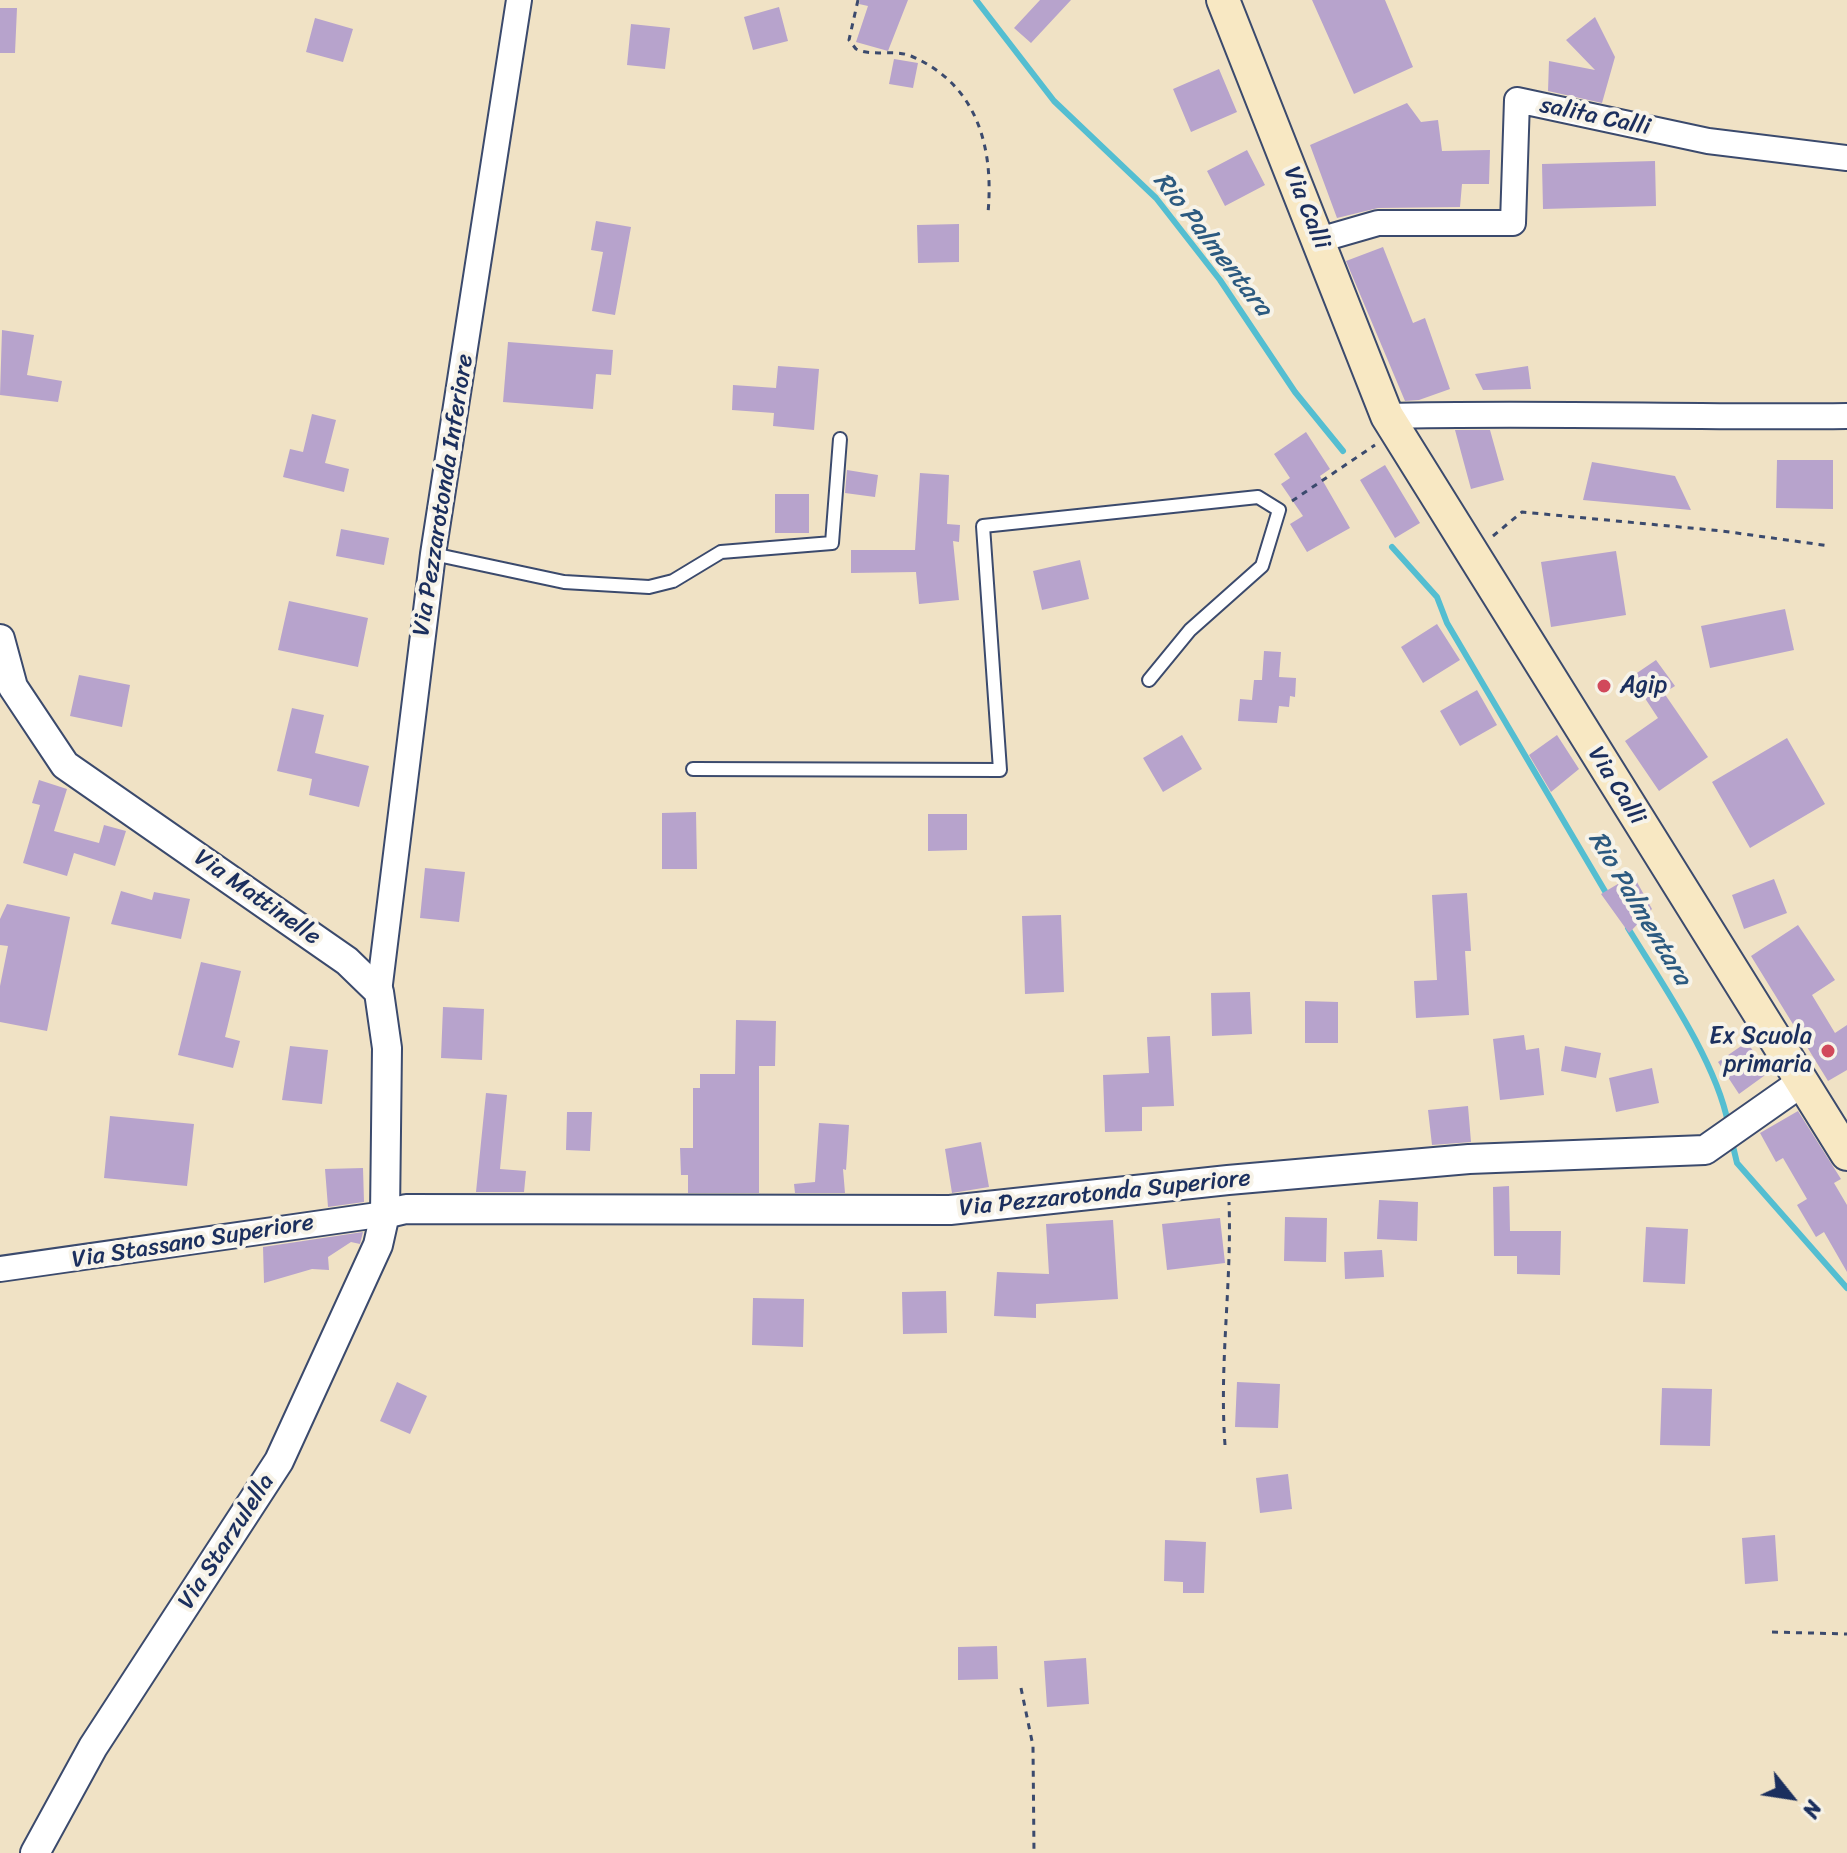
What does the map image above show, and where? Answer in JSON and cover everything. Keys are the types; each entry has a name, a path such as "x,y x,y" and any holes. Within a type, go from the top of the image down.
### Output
{"main road":[{"name":"Via Calli","path":"1223,0 1391,424 1847,1154"}],"street":[{"name":"Via Pezzarotonda Inferiore","path":"379,992 433,554 519,0"},
{"name":"salita Calli","path":"1319,240 1378,223 1513,223 1517,100 1708,141 1847,158"},
{"path":"1391,424 1536,412 1703,418 1847,416"},
{"name":"Via Mattinelle","path":"0,639 13,687 65,765 347,961 379,992"},
{"path":"379,992 387,1048 385,1214"},
{"name":"Via Pezzarotonda Superiore","path":"385,1214 406,1209 950,1210 1228,1180 1469,1159 1705,1150 1802,1082"},
{"name":"Via Stassano Superiore","path":"0,1269 385,1214"},
{"name":"Via Starzulella","path":"35,1853 93,1747 279,1461 378,1245 385,1214"}],"lane":[{"path":"433,554 564,582 649,587 673,581 721,552 832,543 840,439"},
{"path":"693,769 1000,770 983,526 1258,497 1279,510 1262,566 1190,630 1149,680"}],"path":[{"path":"858,0 849,40 856,49 908,54 941,72 963,93 981,133 991,174 988,213"},
{"path":"1279,510 1391,424"},
{"path":"1474,560 1500,527 1522,512 1722,531 1830,546"},
{"path":"1225,1445 1222,1408 1231,1263 1228,1180"},
{"path":"1772,1632 1847,1634"},
{"path":"1021,1688 1033,1746 1034,1853"}],"building":[{"path":"860,0 908,0 888,51 856,42 868,6 859,4"},
{"path":"1040,0 1071,0 1031,43 1014,28"},
{"path":"1312,0 1385,0 1413,67 1354,94"},
{"path":"779,7 788,41 753,50 744,17"},
{"path":"0,8 17,8 15,53 0,53"},
{"path":"1595,17 1615,57 1602,103 1548,91 1549,61 1595,70 1566,40"},
{"path":"315,18 353,29 343,62 306,52"},
{"path":"631,24 670,28 665,69 627,65"},
{"path":"894,59 918,63 913,88 889,84"},
{"path":"1219,69 1237,112 1191,132 1173,89"},
{"path":"1407,103 1421,122 1438,120 1442,151 1490,150 1489,184 1462,184 1460,207 1378,208 1337,218 1310,145"},
{"path":"1247,150 1265,185 1225,206 1207,171"},
{"path":"1655,161 1656,206 1543,209 1542,164"},
{"path":"596,221 631,227 615,315 592,311 603,252 591,250"},
{"path":"959,224 959,262 918,263 917,225"},
{"path":"1383,247 1413,323 1425,318 1450,389 1419,400 1405,401 1346,261"},
{"path":"2,330 34,335 27,375 62,381 58,402 0,395"},
{"path":"508,342 613,350 611,375 596,374 593,409 503,402"},
{"path":"778,366 819,369 814,430 773,426 774,413 732,410 733,385 776,388"},
{"path":"1528,366 1531,389 1483,390 1475,374"},
{"path":"312,414 336,420 325,463 349,469 344,492 283,477 290,449 303,452"},
{"path":"1455,430 1490,430 1504,480 1471,489"},
{"path":"1306,432 1330,469 1320,476 1350,528 1307,552 1290,524 1303,516 1281,484 1290,478 1274,454"},
{"path":"1777,460 1833,460 1833,509 1776,508"},
{"path":"1592,462 1675,476 1691,510 1583,500"},
{"path":"1385,465 1420,523 1395,538 1360,480"},
{"path":"847,470 878,475 875,497 845,493"},
{"path":"920,473 949,475 947,524 960,525 959,542 953,541 959,600 919,604 916,572 851,573 851,550 915,550"},
{"path":"775,494 809,494 809,533 775,533"},
{"path":"341,529 389,538 384,565 336,556"},
{"path":"1616,551 1626,615 1551,627 1541,562"},
{"path":"1080,560 1089,599 1042,610 1033,571"},
{"path":"289,601 368,618 358,667 278,650"},
{"path":"1785,609 1794,650 1710,668 1701,626"},
{"path":"1437,624 1460,660 1423,683 1401,647"},
{"path":"1264,651 1281,652 1279,677 1296,678 1295,697 1290,696 1289,707 1279,706 1277,723 1238,721 1240,699 1252,700 1254,680 1262,680"},
{"path":"1656,660 1675,686 1664,693 1708,757 1659,791 1625,741 1658,718 1631,677"},
{"path":"79,675 130,685 122,727 70,716"},
{"path":"1477,690 1497,725 1460,746 1440,711"},
{"path":"292,708 324,715 315,753 369,766 359,807 309,795 312,779 277,771"},
{"path":"1182,735 1202,769 1163,792 1143,758"},
{"path":"1557,735 1579,769 1551,792 1529,755"},
{"path":"1787,738 1825,804 1750,848 1712,782"},
{"path":"39,780 67,789 54,831 99,843 104,825 126,831 115,866 74,853 67,876 23,863 40,805 32,803"},
{"path":"696,812 697,869 662,869 662,813"},
{"path":"928,814 967,814 967,850 928,851"},
{"path":"425,868 465,872 459,922 420,918"},
{"path":"1633,875 1652,909 1629,933 1601,894"},
{"path":"1774,879 1787,913 1744,929 1732,895"},
{"path":"121,891 152,900 154,892 190,899 181,939 111,924"},
{"path":"1467,893 1471,951 1465,951 1469,1015 1416,1018 1414,981 1437,980 1432,895"},
{"path":"7,904 70,917 47,1031 0,1022 0,986 8,946 0,945 0,919"},
{"path":"1061,915 1064,992 1025,994 1022,916"},
{"path":"1798,925 1835,980 1812,995 1835,1033 1847,1025 1847,1070 1828,1081 1751,956"},
{"path":"201,962 241,971 225,1037 240,1041 233,1068 178,1055"},
{"path":"1250,992 1252,1034 1212,1036 1211,993"},
{"path":"1305,1001 1338,1002 1338,1043 1305,1043"},
{"path":"443,1007 484,1009 482,1060 441,1058"},
{"path":"736,1020 776,1021 775,1066 759,1066 759,1193 688,1193 688,1175 681,1175 680,1148 693,1148 693,1088 700,1088 700,1074 735,1074"},
{"path":"1524,1035 1526,1050 1539,1048 1544,1095 1500,1100 1493,1039"},
{"path":"1170,1036 1174,1106 1142,1107 1142,1131 1105,1132 1103,1075 1149,1073 1147,1037"},
{"path":"1747,1042 1768,1073 1739,1094 1718,1062"},
{"path":"290,1046 328,1050 322,1104 282,1100"},
{"path":"1565,1046 1601,1053 1596,1078 1561,1071"},
{"path":"1652,1068 1659,1103 1616,1112 1609,1078"},
{"path":"486,1093 507,1095 500,1169 526,1171 524,1192 476,1192"},
{"path":"1468,1106 1471,1142 1432,1145 1428,1110"},
{"path":"1798,1111 1841,1179 1834,1183 1847,1205 1847,1272 1824,1232 1816,1237 1797,1205 1807,1199 1783,1158 1776,1162 1760,1133"},
{"path":"567,1112 592,1112 590,1151 566,1150"},
{"path":"110,1116 194,1124 187,1186 104,1178"},
{"path":"819,1123 849,1125 846,1170 843,1169 845,1193 795,1193 794,1184 815,1182"},
{"path":"981,1142 989,1187 952,1193 945,1149"},
{"path":"363,1168 364,1202 328,1207 325,1169"},
{"path":"1509,1186 1510,1231 1561,1231 1560,1275 1517,1274 1517,1256 1494,1256 1493,1187"},
{"path":"1379,1200 1418,1202 1417,1241 1377,1239"},
{"path":"1285,1217 1327,1218 1326,1262 1284,1261"},
{"path":"1220,1218 1225,1263 1167,1270 1162,1224"},
{"path":"1113,1220 1118,1299 1036,1304 1036,1318 994,1316 997,1272 1049,1274 1046,1224"},
{"path":"1646,1227 1688,1229 1685,1284 1643,1282"},
{"path":"363,1232 360,1244 351,1242 328,1257 329,1270 312,1269 264,1283 263,1247"},
{"path":"1382,1250 1384,1277 1345,1279 1344,1252"},
{"path":"946,1291 947,1333 903,1334 902,1292"},
{"path":"753,1298 804,1299 803,1347 752,1345"},
{"path":"397,1382 427,1396 410,1434 380,1421"},
{"path":"1237,1382 1280,1384 1278,1428 1235,1427"},
{"path":"1662,1388 1712,1389 1710,1446 1660,1445"},
{"path":"1288,1474 1292,1509 1260,1513 1256,1478"},
{"path":"1775,1535 1778,1581 1745,1584 1742,1538"},
{"path":"1165,1540 1206,1542 1204,1593 1183,1593 1183,1582 1164,1581"},
{"path":"997,1646 998,1679 958,1680 958,1647"},
{"path":"1086,1658 1089,1704 1047,1707 1044,1661"}],"waterway":[{"name":"Rio Palmentara","path":"976,0 1054,101 1156,198 1220,280 1295,392 1343,451"},
{"name":"Rio Palmentara","path":"1392,547 1437,597 1447,623 1609,898"},
{"name":"Rio Palmentara","path":"1628,928 1700,1048 1722,1099 1728,1123"},
{"name":"Rio Palmentara","path":"1732,1142 1737,1163 1847,1288"}],"place":[{"name":"Agip","path":"1604,686"},
{"name":"Ex Scuola primaria","path":"1828,1051"}]}
